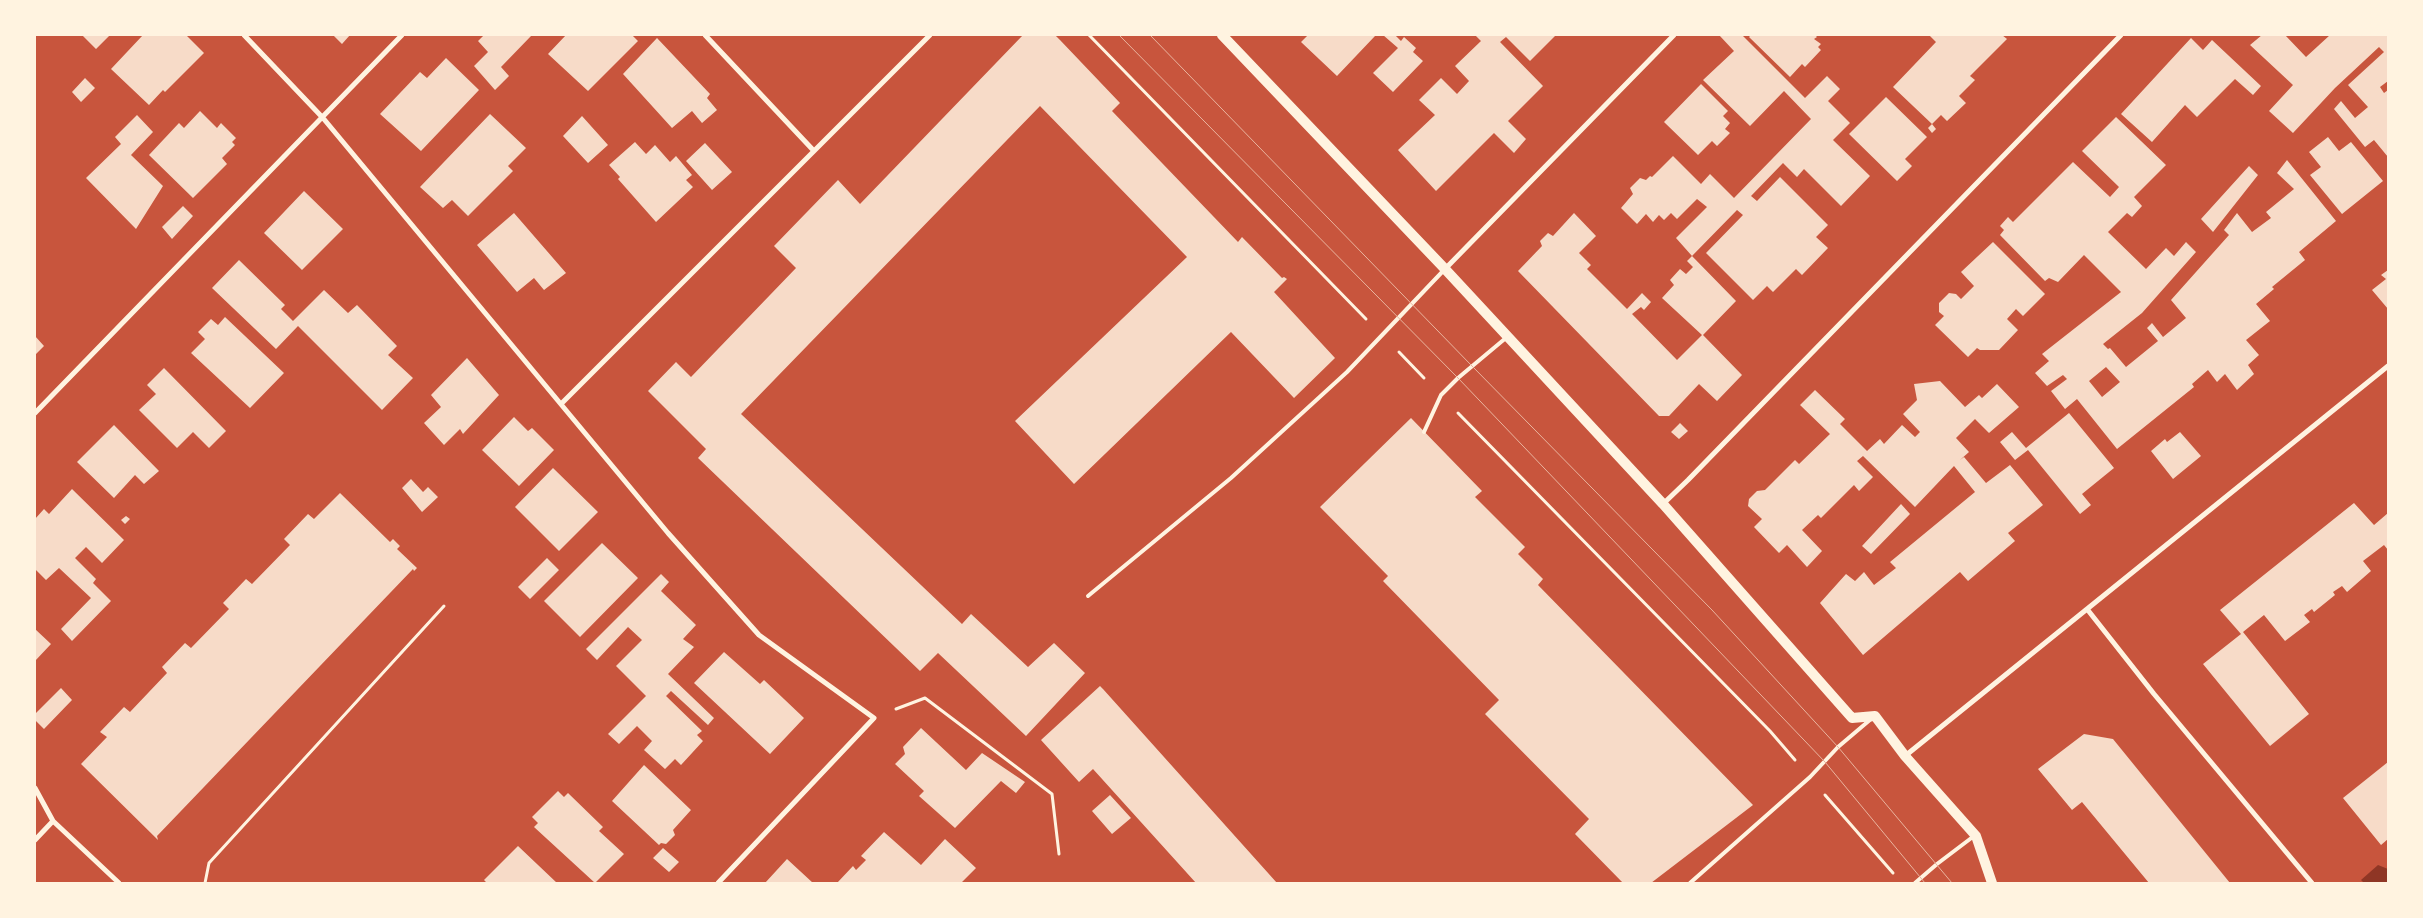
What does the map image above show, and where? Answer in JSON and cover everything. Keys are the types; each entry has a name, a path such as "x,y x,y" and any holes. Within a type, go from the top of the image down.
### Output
{"main road":[{"path":"1224,36 1445,269 1663,504 1852,718 1875,716 1905,756 1976,836 1992,883"}],"street":[{"path":"244,35 323,118 668,533 759,635 874,718 718,883"},
{"path":"35,412 402,35"},
{"path":"705,35 814,151"},
{"path":"561,404 930,35"},
{"path":"1445,269 1674,35"},
{"path":"1663,504 2121,35"},
{"path":"1905,756 2387,369"},
{"path":"2087,609 2154,694 2312,883"},
{"path":"35,788 53,821 119,883"},
{"path":"35,840 53,821"}],"lane":[{"path":"1088,596 1230,478 1347,372 1445,269"},
{"path":"1424,432 1442,396 1458,378 1507,337"},
{"path":"1690,883 1810,777 1838,747 1875,716"},
{"path":"1916,883 1936,864 1976,836"}],"path":[{"path":"1089,35 1770,731 1896,876"},
{"path":"204,883 209,863 444,606"},
{"path":"874,718 924,698 1052,794 1059,854"}],"shaded area":[{"path":"2378,865 2388,869 2388,883 2364,883 2361,880"}],"building":[{"path":"82,35 110,35 96,49"},
{"path":"143,35 186,35 204,53 165,92 163,90 149,105 111,69"},
{"path":"333,35 350,35 342,44"},
{"path":"484,35 532,35 501,67 509,76 495,90 474,66 488,52 478,41"},
{"path":"566,35 632,35 638,41 588,91 548,54"},
{"path":"1023,35 1055,35 1060,40 1120,103 1112,111 1238,242 1242,237 1282,278 1287,279 1274,292 1335,358 1294,398 1231,332 1074,484 1015,421 1187,257 1040,106 741,414 962,624 971,614 1028,667 1054,643 1085,673 1026,736 938,653 920,671 698,458 706,449 648,391 676,362 691,377 796,268 774,246 838,180 860,204"},
{"path":"1308,35 1375,36 1337,76 1301,42"},
{"path":"1383,35 1395,35 1401,41 1404,37 1416,48 1413,52 1423,61 1393,92 1373,73 1398,48"},
{"path":"1475,35 1556,35 1530,61 1506,37 1500,42 1543,86 1508,121 1526,139 1514,153 1494,133 1436,191 1398,150 1435,115 1419,100 1441,78 1457,94 1469,81 1455,66 1481,41"},
{"path":"1719,35 1742,35 1805,98 1827,76 1840,89 1828,101 1850,123 1833,140 1870,176 1841,206 1804,169 1797,177 1783,163 1751,196 1757,201 1780,177 1828,225 1816,237 1828,248 1802,275 1796,269 1773,292 1767,286 1753,300 1706,253 1743,215 1737,210 1692,256 1676,238 1707,207 1697,199 1677,219 1671,213 1664,220 1659,215 1653,222 1646,214 1637,224 1621,208 1633,194 1630,188 1640,178 1646,180 1650,176 1652,177 1673,156 1701,184 1710,174 1734,198 1811,119 1784,91 1750,126 1703,80 1734,51"},
{"path":"1751,35 1815,35 1817,37 1814,39 1821,44 1818,47 1821,50 1805,67 1802,64 1790,77 1749,37"},
{"path":"1929,35 2002,35 2007,39 1970,76 1975,80 1959,96 1966,103 1947,121 1941,115 1932,124 1893,87 1936,42"},
{"path":"2262,35 2285,35 2306,57 2330,35 2388,35 2388,81 2380,87 2384,93 2388,90 2388,157 2374,140 2365,147 2334,109 2341,101 2355,118 2368,107 2348,85 2384,52 2379,47 2335,88 2293,133 2269,111 2293,85 2250,45"},
{"path":"657,38 710,94 707,98 717,110 702,123 692,111 672,128 623,74"},
{"path":"2191,38 2203,50 2212,40 2261,86 2253,95 2235,79 2197,117 2185,105 2152,142 2121,114"},
{"path":"446,58 479,90 421,151 380,114 420,72 427,78"},
{"path":"85,78 95,88 81,102 72,92"},
{"path":"1701,84 1728,111 1723,116 1730,123 1725,129 1730,133 1717,146 1712,141 1698,155 1664,122"},
{"path":"1886,97 1927,137 1905,159 1912,166 1897,181 1849,134"},
{"path":"200,111 217,128 221,123 236,138 232,142 235,145 222,158 227,164 193,198 149,155 179,123 184,128"},
{"path":"490,114 526,148 508,166 513,171 468,216 452,200 443,208 420,187"},
{"path":"137,115 153,132 131,155 163,186 136,229 86,178 121,144 115,137"},
{"path":"582,116 608,145 588,163 563,136"},
{"path":"2116,117 2166,165 2134,197 2142,206 2132,217 2127,213 2108,232 2146,269 2166,248 2174,256 2186,242 2196,252 2142,313 2103,344 2108,349 2110,348 2126,367 2158,341 2147,328 2152,323 2163,337 2186,318 2171,300 2229,235 2224,230 2237,213 2252,232 2271,218 2266,212 2294,189 2277,173 2287,160 2336,221 2299,252 2305,260 2272,287 2274,289 2256,304 2270,321 2246,340 2259,355 2248,365 2254,374 2237,390 2225,374 2217,382 2208,370 2192,384 2194,387 2117,449 2077,399 2065,409 2051,391 2067,379 2063,375 2047,386 2035,373 2049,361 2042,354 2121,292 2084,255 2058,282 2049,278 2045,281 2000,235 2004,230 2000,226 2008,217 2013,222 2073,162 2110,197 2119,187 2082,151","holes":["2106,367 2120,382 2102,397 2089,381"]},
{"path":"1932,124 1936,129 1932,133 1928,128"},
{"path":"2328,137 2339,151 2351,142 2383,181 2342,214 2310,175 2321,167 2309,152"},
{"path":"635,142 646,154 655,145 670,162 676,156 692,175 686,180 693,187 656,222 618,179 620,177 609,165"},
{"path":"705,143 732,172 712,190 686,161"},
{"path":"2249,166 2258,175 2213,232 2201,219"},
{"path":"304,191 343,229 302,270 264,233"},
{"path":"183,206 193,216 172,239 162,227"},
{"path":"514,213 566,273 544,290 534,278 517,292 477,245"},
{"path":"1574,213 1596,236 1579,253 1591,265 1587,269 1627,309 1642,293 1651,302 1644,310 1641,307 1632,314 1677,360 1702,335 1662,298 1674,285 1670,280 1680,269 1686,274 1693,267 1687,261 1692,256 1736,301 1703,335 1742,375 1717,401 1699,384 1669,416 1659,416 1518,271 1542,246 1540,241 1548,233 1553,236"},
{"path":"1993,242 2045,294 2023,316 2016,309 2007,319 2018,330 1999,350 1980,350 1977,348 1968,357 1935,325 1944,316 1939,312 1939,303 1949,293 1956,294 1961,299 1974,286 1961,272"},
{"path":"239,260 285,305 281,309 293,321 324,290 348,313 357,305 397,346 388,355 413,378 382,410 298,326 276,349 212,288"},
{"path":"2388,270 2388,309 2372,290 2386,279 2381,275"},
{"path":"225,317 284,373 250,408 191,353 205,339 198,332 211,319 218,325"},
{"path":"35,336 44,346 35,355"},
{"path":"467,358 499,395 463,434 460,429 444,445 424,423 441,407 431,395"},
{"path":"164,368 226,431 209,448 193,432 177,448 139,410 156,394 147,385"},
{"path":"1940,381 1965,407 1979,395 1982,398 1997,384 2019,407 1989,433 1975,419 1956,438 1969,452 1960,460 1964,457 1986,483 2010,465 2043,505 2008,533 2015,541 1968,581 1960,572 1863,655 1820,603 1846,574 1855,581 1864,572 1874,585 1896,568 1890,562 1975,492 1954,466 1915,507 1863,456 1857,461 1873,477 1859,491 1854,485 1821,518 1818,515 1802,530 1822,551 1807,567 1787,545 1779,553 1754,527 1762,519 1748,506 1749,499 1757,491 1765,490 1795,460 1799,464 1830,434 1800,405 1815,390 1845,419 1840,424 1867,451 1880,439 1884,444 1902,425 1915,437 1920,432 1903,414 1917,400 1914,384"},
{"path":"2069,413 2114,468 2082,494 2091,505 2080,514 2028,450 2015,460 2000,442 2012,432 2026,448"},
{"path":"514,417 528,431 532,428 554,450 519,486 482,450"},
{"path":"1411,418 1482,491 1475,497 1525,547 1518,554 1543,579 1538,585 1753,805 1651,883 1623,883 1575,834 1589,819 1485,714 1499,700 1383,581 1388,576 1320,507"},
{"path":"1680,423 1688,431 1679,439 1671,432"},
{"path":"114,425 159,471 144,484 135,475 114,498 77,462"},
{"path":"2180,432 2201,456 2173,479 2151,451 2165,439 2167,442"},
{"path":"553,468 598,512 559,551 515,507"},
{"path":"411,479 423,492 428,487 438,497 422,512 402,488"},
{"path":"72,489 124,540 102,563 86,547 75,558 96,579 93,583 111,601 72,641 61,629 91,598 59,568 46,580 35,569 35,519 44,509 49,514"},
{"path":"340,493 390,542 393,539 400,546 397,549 417,568 414,571 413,569 157,836 158,840 81,764 107,737 100,732 124,707 130,712 167,673 162,667 185,643 191,648 229,609 223,603 246,579 252,584 290,545 284,539 308,514 314,519"},
{"path":"2354,503 2374,525 2388,513 2388,550 2384,545 2363,561 2371,571 2347,592 2342,586 2333,592 2335,595 2314,612 2312,609 2304,615 2310,622 2285,641 2264,615 2243,632 2309,714 2270,746 2203,664 2241,634 2220,610"},
{"path":"1901,504 1910,514 1871,554 1862,546"},
{"path":"126,516 130,519 125,524 121,520"},
{"path":"602,543 638,578 580,637 544,601"},
{"path":"547,558 559,570 530,599 518,587"},
{"path":"661,574 669,582 661,591 696,625 683,639 694,647 668,674 714,718 708,725 671,691 666,696 702,731 697,735 703,741 681,765 675,759 665,769 644,750 652,741 637,726 619,744 608,734 646,696 616,666 642,640 628,627 597,660 586,649"},
{"path":"35,629 51,644 35,661"},
{"path":"724,652 760,684 764,680 804,718 770,754 694,683"},
{"path":"1100,686 1277,883 1196,883 1093,769 1079,782 1041,740"},
{"path":"61,688 72,700 44,729 35,720 35,714"},
{"path":"921,728 966,770 982,753 1025,782 1016,793 1001,781 955,828 919,796 924,791 895,764 905,754 903,747"},
{"path":"2084,734 2113,739 2230,883 2149,883 2082,802 2072,810 2038,769"},
{"path":"2388,762 2388,839 2381,845 2343,798"},
{"path":"644,765 691,810 673,830 675,835 666,844 661,843 659,845 612,801"},
{"path":"558,791 564,797 568,793 603,827 599,831 624,854 595,883 534,827 538,823 532,817"},
{"path":"1110,795 1131,818 1112,834 1092,811"},
{"path":"884,832 921,865 945,839 976,868 961,883 837,883 853,866 856,870 866,860 861,856"},
{"path":"518,846 557,883 487,883 484,880"},
{"path":"663,848 679,862 669,872 653,858"},
{"path":"787,859 813,883 765,883"}],"tram line":[{"path":"1119,35 1458,378 1825,762 1925,883"},
{"path":"1150,35 1712,610 1838,747 1952,883"}]}
